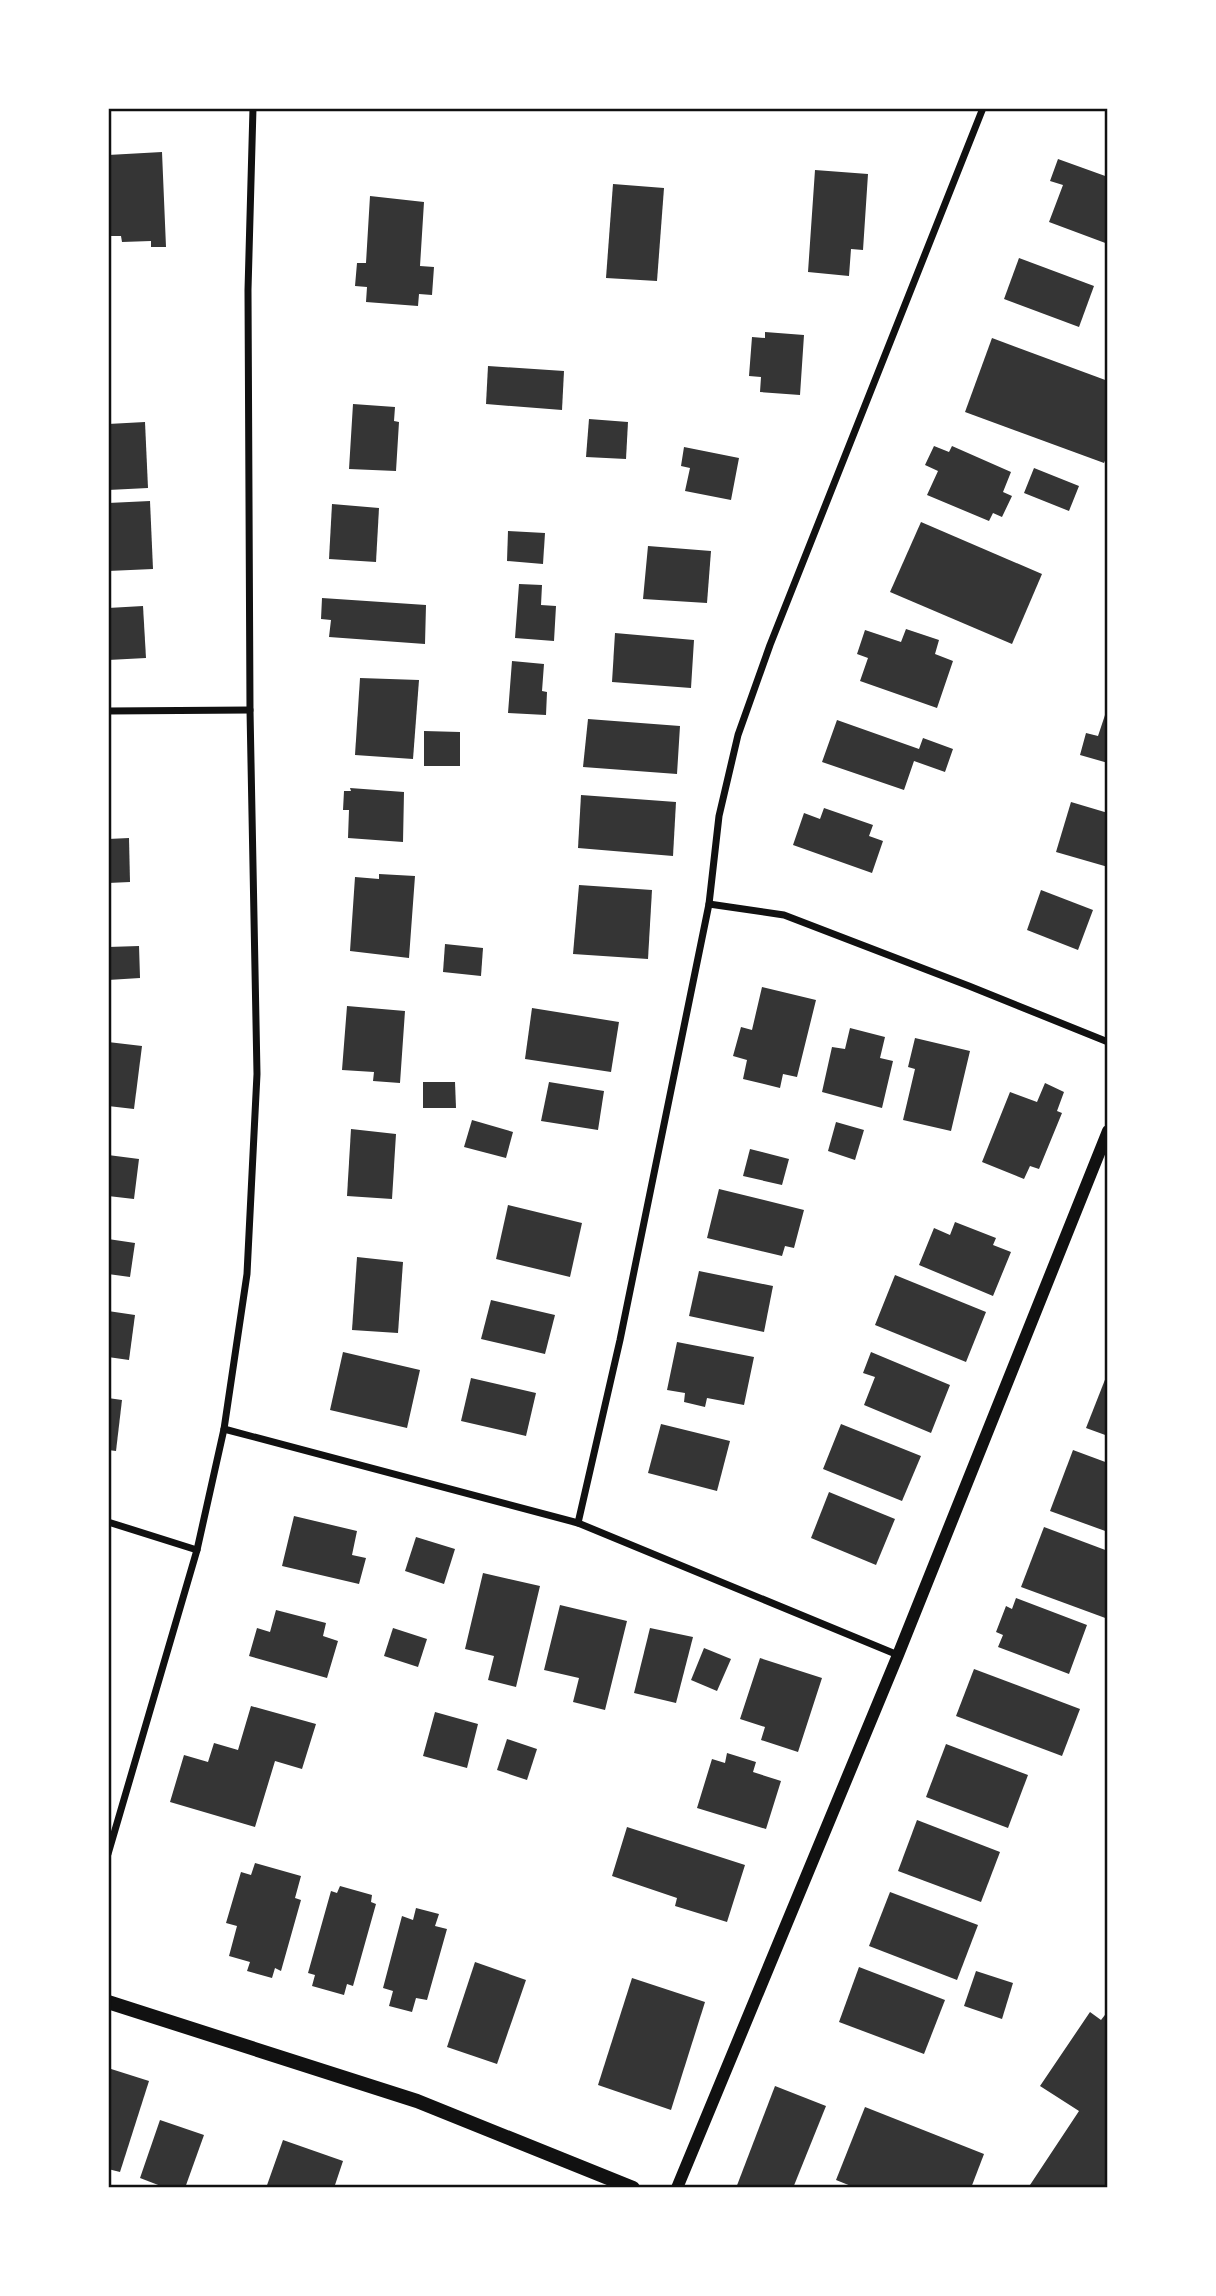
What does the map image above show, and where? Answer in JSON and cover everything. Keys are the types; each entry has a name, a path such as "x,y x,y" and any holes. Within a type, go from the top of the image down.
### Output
{"main road":[{"path":"108,2002 417,2101 633,2188"}],"street":[{"path":"108,1854 197,1550 224,1429 247,1274 257,1074 250,710 248,290 253,108"},
{"path":"578,1523 620,1340 709,904 719,816 738,735 775,632 982,108"},
{"path":"108,711 250,710"},
{"path":"709,904 784,915 1108,1042"},
{"path":"677,2188 898,1655 1108,1131"},
{"path":"224,1429 578,1523 898,1655"},
{"path":"108,1522 197,1550"}],"building":[{"path":"162,152 166,247 151,247 151,241 122,242 121,236 108,236 108,155"},
{"path":"1058,159 1108,177 1108,244 1049,222 1063,185 1050,181"},
{"path":"815,170 868,174 863,250 851,249 849,276 808,272"},
{"path":"613,184 664,188 657,281 606,278"},
{"path":"370,196 424,202 420,266 434,267 432,295 419,294 418,306 366,302 367,287 355,286 357,263 366,263"},
{"path":"1019,258 1094,286 1079,327 1004,299"},
{"path":"765,332 804,335 800,395 760,392 761,377 749,376 752,337 765,338"},
{"path":"992,338 1108,381 1108,454 1104,463 965,412"},
{"path":"488,366 564,371 562,410 486,404"},
{"path":"353,404 395,407 394,421 399,422 396,471 349,469"},
{"path":"589,419 628,422 626,459 586,457"},
{"path":"145,422 148,488 108,490 108,424"},
{"path":"934,446 949,452 952,446 1011,472 1003,492 1012,496 1002,517 993,513 989,521 927,495 938,471 925,465"},
{"path":"684,447 739,458 731,500 685,491 690,468 681,466"},
{"path":"1034,468 1079,486 1069,511 1024,493"},
{"path":"150,501 153,569 108,571 108,503"},
{"path":"332,504 379,508 376,562 329,559"},
{"path":"921,522 1042,574 1012,644 890,592"},
{"path":"508,531 545,533 543,564 507,561"},
{"path":"648,546 711,551 707,603 643,599"},
{"path":"519,584 542,585 541,605 556,606 554,641 515,638"},
{"path":"322,598 426,605 425,644 329,637 331,620 321,619"},
{"path":"143,606 146,658 108,660 108,608"},
{"path":"906,629 939,640 935,654 953,661 937,708 860,681 868,658 857,654 865,630 901,642"},
{"path":"615,633 694,640 691,688 612,682"},
{"path":"512,661 544,664 542,691 547,692 546,715 508,713"},
{"path":"360,678 419,680 413,759 355,755"},
{"path":"1105,715 1108,716 1108,763 1080,755 1086,733 1098,736"},
{"path":"588,719 680,726 677,774 583,767"},
{"path":"837,720 919,749 923,738 953,749 945,772 914,761 904,790 822,762"},
{"path":"424,731 460,732 460,766 424,766"},
{"path":"350,788 404,792 403,842 348,838 349,810 343,810 344,791 351,791"},
{"path":"581,795 676,802 673,856 578,848"},
{"path":"1071,802 1108,813 1108,867 1056,852"},
{"path":"824,808 873,825 869,836 883,841 872,873 793,845 804,813 820,819"},
{"path":"129,838 130,882 108,883 108,839"},
{"path":"379,874 415,876 409,958 350,951 355,877 379,879"},
{"path":"579,885 652,890 648,959 573,954"},
{"path":"1041,890 1093,910 1078,950 1027,930"},
{"path":"445,944 483,948 481,976 443,972"},
{"path":"139,946 140,978 108,980 108,947"},
{"path":"762,987 816,1000 797,1077 783,1074 780,1088 743,1079 747,1060 733,1056 741,1027 752,1030"},
{"path":"347,1006 405,1011 400,1083 373,1081 374,1072 342,1070"},
{"path":"532,1008 619,1022 611,1072 525,1059"},
{"path":"850,1028 885,1037 880,1058 893,1061 882,1108 822,1092 832,1047 845,1049"},
{"path":"915,1038 970,1051 951,1131 903,1120 915,1069 908,1067"},
{"path":"108,1042 142,1046 134,1109 108,1106"},
{"path":"423,1082 455,1082 456,1108 423,1108"},
{"path":"549,1082 604,1091 598,1130 541,1121"},
{"path":"1045,1083 1064,1092 1057,1111 1062,1113 1039,1169 1030,1166 1024,1179 982,1162 1010,1092 1037,1102"},
{"path":"472,1120 513,1132 506,1158 464,1147"},
{"path":"836,1122 864,1130 855,1160 828,1151"},
{"path":"351,1129 396,1134 392,1199 347,1196"},
{"path":"750,1149 789,1159 782,1185 743,1176"},
{"path":"108,1155 139,1159 134,1199 108,1196"},
{"path":"719,1189 804,1210 794,1248 785,1246 782,1256 707,1238"},
{"path":"508,1205 582,1223 570,1277 496,1259"},
{"path":"955,1222 996,1238 993,1245 1011,1252 993,1296 919,1265 934,1228 950,1235"},
{"path":"108,1239 135,1243 130,1277 108,1274"},
{"path":"357,1257 403,1262 398,1333 352,1330"},
{"path":"699,1271 773,1286 764,1332 689,1316"},
{"path":"895,1275 986,1312 966,1362 875,1325"},
{"path":"491,1300 555,1315 545,1354 481,1339"},
{"path":"108,1311 135,1315 129,1360 108,1357"},
{"path":"677,1342 754,1357 744,1405 707,1398 705,1407 684,1402 685,1393 667,1390"},
{"path":"343,1352 420,1370 407,1428 330,1410"},
{"path":"871,1352 950,1385 931,1433 864,1405 875,1377 863,1373"},
{"path":"1108,1372 1108,1436 1086,1428"},
{"path":"471,1378 536,1393 526,1436 461,1421"},
{"path":"108,1398 122,1400 116,1451 108,1450"},
{"path":"661,1424 730,1441 717,1491 648,1473"},
{"path":"841,1424 921,1456 902,1501 823,1469"},
{"path":"1073,1450 1108,1463 1108,1532 1050,1511"},
{"path":"829,1492 895,1519 876,1565 811,1538"},
{"path":"294,1516 357,1531 352,1555 366,1558 359,1584 282,1566"},
{"path":"1044,1527 1108,1551 1108,1619 1021,1587"},
{"path":"416,1537 455,1549 444,1584 405,1571"},
{"path":"483,1573 540,1586 516,1687 488,1680 494,1656 465,1649"},
{"path":"1016,1598 1087,1625 1069,1674 998,1647 1003,1635 996,1632 1006,1606 1012,1609"},
{"path":"560,1605 627,1621 605,1710 573,1702 579,1678 544,1670"},
{"path":"276,1610 326,1623 323,1636 338,1641 327,1678 249,1656 257,1628 270,1632"},
{"path":"393,1628 427,1639 418,1667 384,1656"},
{"path":"650,1628 693,1637 676,1703 634,1693"},
{"path":"704,1648 731,1659 717,1691 691,1680"},
{"path":"760,1658 822,1678 798,1752 761,1740 765,1727 740,1719"},
{"path":"974,1669 1080,1709 1062,1756 956,1716"},
{"path":"251,1706 316,1724 302,1769 275,1761 255,1827 170,1802 184,1755 208,1762 214,1743 238,1750"},
{"path":"435,1712 478,1724 467,1768 423,1756"},
{"path":"507,1739 537,1749 527,1780 497,1770"},
{"path":"946,1744 1028,1775 1008,1828 926,1797"},
{"path":"727,1753 756,1762 753,1772 781,1781 766,1829 697,1808 712,1759 725,1763"},
{"path":"917,1820 1000,1852 981,1902 898,1871"},
{"path":"627,1827 745,1865 727,1922 675,1906 677,1898 612,1876"},
{"path":"255,1863 301,1876 295,1898 301,1900 281,1971 275,1968 272,1978 247,1971 250,1962 229,1956 237,1926 226,1923 241,1872 251,1875"},
{"path":"340,1886 372,1895 371,1902 376,1904 353,1986 347,1984 344,1995 312,1986 315,1975 308,1973 331,1891 337,1893"},
{"path":"890,1892 978,1925 957,1980 869,1946"},
{"path":"416,1908 439,1914 435,1926 447,1929 427,2000 416,1998 412,2012 389,2006 393,1991 383,1988 402,1916 413,1920"},
{"path":"475,1962 526,1980 497,2064 447,2047"},
{"path":"859,1967 945,2000 924,2054 839,2022"},
{"path":"976,1971 1013,1983 1002,2019 964,2006"},
{"path":"632,1978 705,2002 671,2110 598,2085"},
{"path":"1108,2011 1108,2188 1028,2188 1079,2111 1040,2086 1090,2012 1101,2020"},
{"path":"108,2068 149,2081 120,2172 108,2169"},
{"path":"775,2086 826,2106 793,2188 736,2188"},
{"path":"865,2107 984,2154 971,2188 856,2188 836,2180"},
{"path":"160,2120 204,2135 185,2188 166,2188 140,2178"},
{"path":"283,2140 343,2161 334,2188 266,2188"}]}
